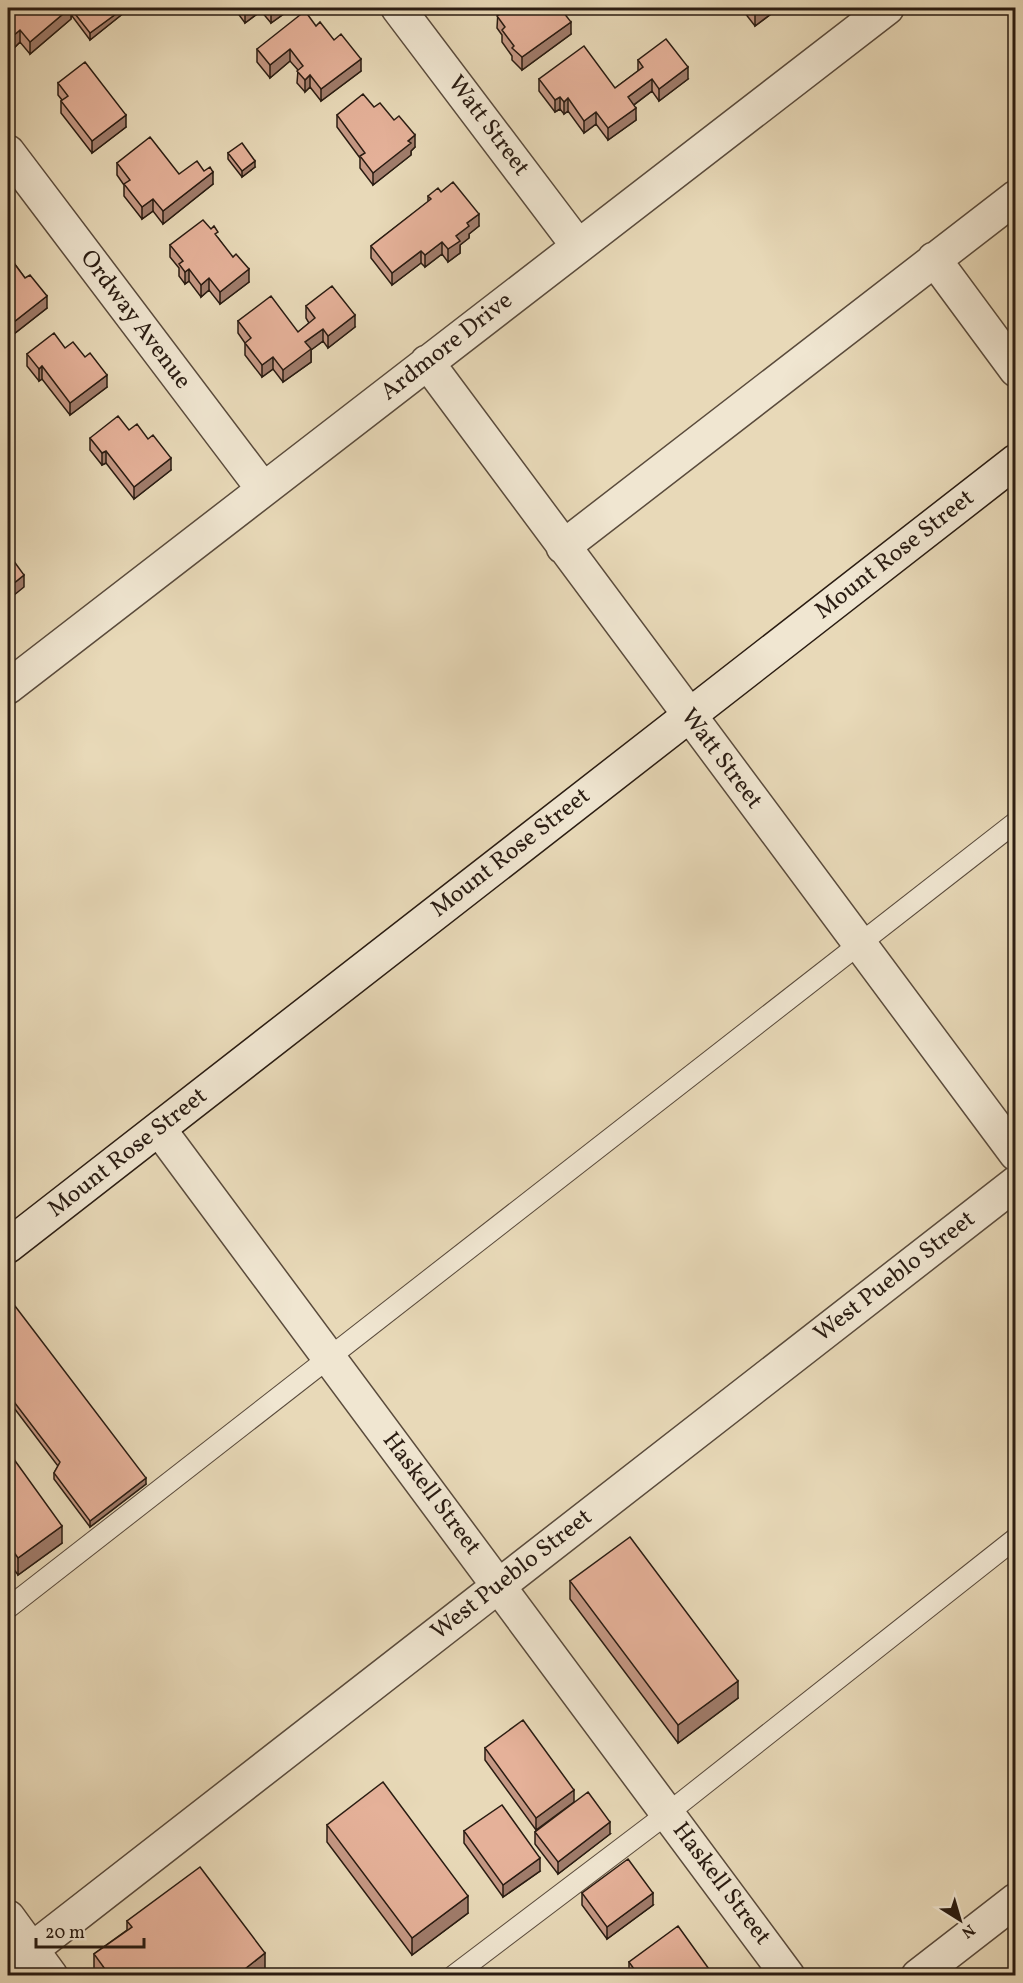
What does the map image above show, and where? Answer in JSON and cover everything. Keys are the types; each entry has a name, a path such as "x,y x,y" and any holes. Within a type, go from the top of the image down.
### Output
{"street":[{"name":"Watt Street","path":"398,8 578,246"},
{"name":"Ardmore Drive","path":"8,687 887,8"},
{"name":"Ordway Avenue","path":"8,152 263,489"},
{"path":"563,546 1016,196"},
{"path":"934,259 1016,370"},
{"name":"Watt Street","path":"427,362 1016,1154"},
{"name":"Mount Rose Street","path":"8,1246 1016,461"},
{"name":"Haskell Street","path":"159,1129 788,1976"},
{"name":"West Pueblo Street","path":"19,1959 1016,1183"},
{"path":"918,1976 1016,1900"},
{"path":"8,1917 19,1959 51,1976"}],"lane":[{"path":"8,1608 1016,822"},
{"path":"453,1976 668,1813 1016,1538"}],"building":[{"path":"8,8 70,8 30,42 20,30 13,36 8,30"},
{"path":"76,8 124,8 90,33 72,10"},
{"path":"503,8 560,8 571,22 522,57 512,48 514,46 502,30 505,27 497,16 500,14 498,11"},
{"path":"750,8 763,8 755,14"},
{"path":"305,11 316,26 320,22 334,40 341,34 361,59 321,89 310,75 305,80 297,71 303,66 290,49 270,65 257,49"},
{"path":"666,39 688,67 659,89 652,79 628,97 636,108 608,128 596,112 584,121 568,98 564,102 560,97 555,100 539,79 584,46 615,88 643,67 638,60"},
{"path":"85,62 126,115 92,141 61,101 68,96 58,83"},
{"path":"363,94 374,107 380,103 394,120 399,116 415,135 408,141 411,143 373,173 360,156 365,153 337,115"},
{"path":"150,137 179,174 197,161 204,171 210,167 213,172 163,211 153,199 142,207 124,184 130,180 117,163"},
{"path":"242,143 255,161 242,171 228,153"},
{"path":"453,182 479,214 456,236 460,241 448,249 442,242 425,255 421,251 392,273 371,246 431,199 428,196 438,188 441,192"},
{"path":"203,220 211,229 214,226 218,232 215,234 233,257 236,254 249,269 220,292 209,278 201,285 189,269 185,272 179,264 183,261 170,245"},
{"path":"8,255 25,278 30,275 47,296 10,325 8,321"},
{"path":"332,286 355,315 328,336 323,329 305,342 311,349 283,370 273,357 262,365 245,343 251,338 238,321 271,296 298,332 315,318 306,306"},
{"path":"54,333 65,348 73,342 85,357 90,353 107,375 70,403 42,366 39,369 27,354"},
{"path":"118,416 129,430 137,424 148,439 153,435 171,458 134,487 106,451 102,453 90,438"},
{"path":"8,553 24,575 8,588"},
{"path":"15,1306 146,1478 90,1521 54,1473 60,1462 8,1394 8,1312"},
{"path":"8,1451 62,1526 18,1558 8,1544"},
{"path":"630,1537 738,1681 678,1725 570,1581"},
{"path":"523,1720 574,1790 536,1818 485,1748"},
{"path":"383,1782 468,1896 412,1938 327,1825"},
{"path":"588,1792 610,1822 558,1862 535,1832"},
{"path":"502,1805 540,1858 503,1885 464,1831"},
{"path":"628,1859 653,1893 607,1927 582,1893"},
{"path":"200,1867 265,1953 236,1976 110,1976 94,1954 132,1927 127,1921"},
{"path":"678,1926 714,1976 639,1976 629,1962"}]}
